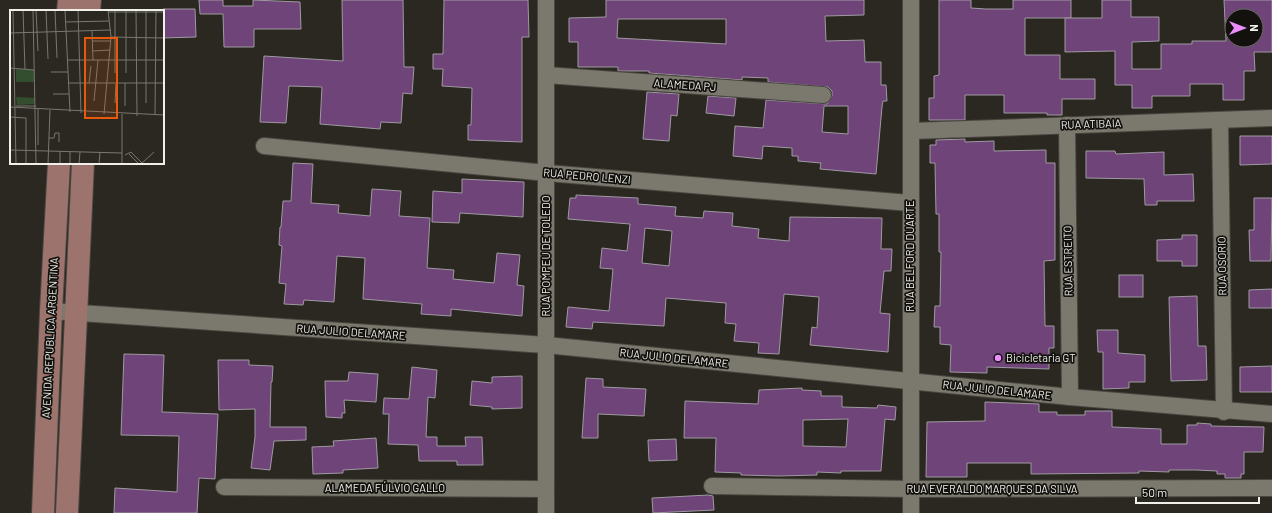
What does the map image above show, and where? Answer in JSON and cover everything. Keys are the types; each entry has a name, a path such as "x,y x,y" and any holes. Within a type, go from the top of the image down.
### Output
{"main road":[{"path":"68,10 69,0"},
{"path":"89,10 90,0"},
{"name":"AVENIDA REPUBLICA ARGENTINA","path":"43,513 50,311 59,164"},
{"path":"67,513 83,164"}],"street":[{"name":"RUA POMPEU DE TOLEDO","path":"546,0 546,513"},
{"name":"RUA BELFORD DUARTE","path":"911,0 911,513"},
{"name":"ALAMEDA PJ","path":"546,74 823,95"},
{"name":"RUA ATIBAIA","path":"911,131 1272,118"},
{"name":"RUA OSORIO","path":"1220,120 1224,412"},
{"name":"RUA ESTREITO","path":"1067,125 1070,397"},
{"name":"RUA PEDRO LENZI","path":"264,146 547,173 910,203"},
{"name":"RUA JULIO DELAMARE","path":"50,311 546,345 1224,412 1272,414"},
{"name":"RUA EVERALDO MARQUES DA SILVA","path":"712,486 911,489 1272,488"},
{"name":"ALAMEDA FÚLVIO GALLO","path":"224,488 546,489"}],"building":[{"path":"199,0 223,0 223,6 253,6 253,0 300,2 301,29 254,29 254,47 224,47 223,14 200,14"},
{"path":"342,0 403,0 404,67 414,67 412,94 403,93 401,123 381,122 380,129 320,124 322,87 289,86 286,123 260,122 264,56 343,61"},
{"path":"444,0 528,0 529,37 522,37 522,142 468,140 468,125 471,125 472,88 442,86 443,69 433,69 433,54 443,54"},
{"path":"606,0 864,0 864,15 825,16 826,41 864,40 865,62 881,62 881,85 886,85 887,101 883,101 882,107 876,174 820,169 821,163 798,161 798,156 792,156 792,148 763,146 762,159 733,156 735,126 763,128 766,100 827,104 832,96 832,91 828,87 768,82 768,78 742,77 742,80 649,73 649,71 618,71 618,67 578,67 578,42 569,42 569,18 606,17","holes":["618,19 726,19 726,44 617,38","824,106 848,106 848,134 822,132"]},
{"path":"939,0 971,0 971,8 1013,9 1013,0 1071,0 1071,18 1025,18 1025,55 1060,55 1060,79 1095,79 1095,99 1062,99 1062,115 1047,115 1047,113 1004,113 1004,95 965,95 965,120 929,120 929,98 934,98 934,76 939,75"},
{"path":"1102,0 1131,0 1131,17 1159,17 1159,41 1132,42 1132,69 1161,69 1161,44 1192,44 1192,41 1224,41 1224,48 1264,48 1264,8 1224,8 1224,0 1272,0 1272,52 1254,52 1255,71 1244,71 1244,100 1223,100 1223,84 1190,84 1190,96 1152,96 1152,108 1132,108 1132,85 1115,85 1115,51 1065,52 1065,18 1102,18"},
{"path":"195,9 196,37 164,38 163,10"},
{"path":"647,92 679,94 677,116 671,115 669,141 643,139"},
{"path":"708,96 736,98 734,116 706,113"},
{"path":"1240,136 1272,136 1272,164 1240,165"},
{"path":"965,139 965,142 994,141 994,151 1046,150 1046,163 1055,163 1055,260 1044,261 1045,326 1054,326 1054,348 1049,348 1049,369 987,367 987,373 950,372 951,345 940,344 940,327 934,327 935,306 940,306 941,252 939,252 939,214 936,214 935,163 930,163 930,145 936,145 936,140"},
{"path":"1086,151 1115,151 1116,154 1164,152 1164,175 1193,174 1194,201 1157,201 1157,205 1145,205 1144,179 1086,178"},
{"path":"293,163 313,164 311,203 339,205 338,213 370,216 372,189 401,191 399,216 430,218 427,268 454,270 453,279 494,283 497,253 520,255 517,285 524,286 522,316 451,309 451,316 421,314 422,304 363,299 365,258 337,256 334,302 304,300 303,305 284,304 286,284 279,283 282,246 279,245 280,227 283,201 291,201"},
{"path":"462,179 524,182 523,217 460,213 459,223 432,222 433,191 462,193"},
{"path":"576,195 638,198 638,204 676,207 675,216 703,218 704,211 733,213 732,226 759,229 758,238 789,241 790,217 882,218 881,249 892,249 891,271 884,271 880,313 890,314 888,352 810,345 812,327 817,328 819,297 784,294 779,354 758,353 759,343 734,341 736,324 725,323 726,303 666,298 664,326 593,322 592,329 566,327 568,307 609,311 613,269 600,268 602,248 627,251 630,224 568,219 570,198 576,198","holes":["645,228 672,231 669,266 642,263"]},
{"path":"1254,198 1272,198 1271,261 1250,261 1249,230 1254,230"},
{"path":"1182,235 1197,235 1197,266 1182,266 1182,261 1157,261 1157,240 1182,239"},
{"path":"1119,275 1143,275 1143,297 1119,297"},
{"path":"1272,289 1272,308 1249,308 1249,290"},
{"path":"1197,296 1198,346 1206,346 1207,380 1171,381 1169,297"},
{"path":"1097,330 1118,330 1118,353 1145,355 1145,382 1129,382 1129,388 1103,389 1103,352 1098,352"},
{"path":"124,354 164,355 162,412 218,414 215,479 199,478 197,513 114,513 115,488 177,492 179,436 121,435"},
{"path":"218,360 249,360 249,365 273,366 271,382 270,427 306,427 306,440 274,441 270,470 251,468 255,437 255,409 219,410"},
{"path":"1272,366 1272,392 1240,392 1240,367"},
{"path":"412,367 437,370 435,398 428,397 426,437 437,437 437,446 466,446 465,437 482,437 483,465 457,465 457,461 419,461 418,445 388,444 389,414 383,414 384,398 409,399"},
{"path":"349,372 378,374 376,402 344,400 345,413 342,413 342,418 326,417 325,381 348,381"},
{"path":"522,376 522,408 492,409 492,407 470,405 472,381 492,383 492,377"},
{"path":"586,378 603,379 603,387 646,389 644,416 598,414 598,438 582,438"},
{"path":"802,388 802,390 821,391 821,396 842,396 842,407 877,408 878,405 896,407 895,420 885,419 881,471 841,471 841,473 817,472 817,475 779,476 741,475 741,473 715,472 716,438 684,438 685,401 758,404 759,390","holes":["848,419 846,447 803,446 803,420"]},
{"path":"985,402 1039,404 1039,412 1057,412 1057,415 1085,415 1085,411 1112,411 1112,427 1161,429 1161,444 1187,444 1187,425 1197,425 1197,423 1211,424 1211,426 1264,427 1263,452 1244,452 1244,474 1241,474 1241,478 1225,478 1225,474 1217,474 1217,471 1196,470 1169,470 1169,472 1139,471 1139,473 1031,474 1031,463 967,463 967,477 926,477 927,422 985,421"},
{"path":"376,438 378,468 343,470 343,473 313,474 312,447 334,446 333,441"},
{"path":"676,439 677,460 649,461 648,440"},
{"path":"713,496 714,510 653,513 652,498"}],"place":[{"name":"Bicicletaria GT","path":"998,358"}]}
